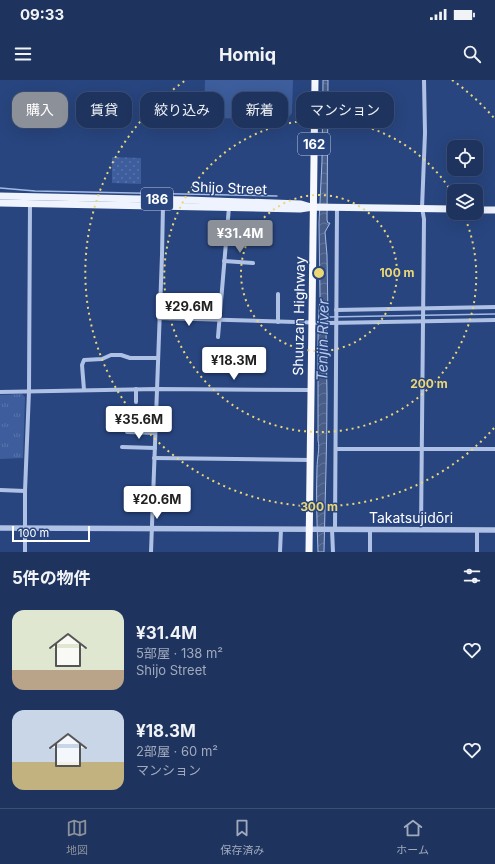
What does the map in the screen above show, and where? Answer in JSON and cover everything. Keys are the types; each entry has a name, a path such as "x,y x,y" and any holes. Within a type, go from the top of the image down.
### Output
{"highway":[{"name":"Shuuzan Highway","path":"309,552 312,529 310,460 316,207 315,80"}],"main road":[{"name":"Shijo Street","path":"0,196 30,200 301,204 316,207 447,209"},
{"name":"Shijo Street","path":"0,203 30,200"},
{"path":"483,210 495,210"}],"street":[{"path":"422,530 424,219 422,208 425,133 424,80"},
{"path":"25,552 25,491 29,391 30,200"},
{"path":"151,552 163,203"},
{"path":"218,337 229,204"},
{"path":"332,552 336,449 337,207"},
{"path":"224,261 254,264"},
{"path":"278,294 278,322"},
{"path":"336,311 495,307"},
{"path":"159,318 219,321 329,323 336,321 495,320"},
{"path":"84,390 82,365 84,360 102,359 111,355 121,355 130,358 158,358"},
{"path":"0,392 136,389 311,390"},
{"path":"136,389 136,402"},
{"path":"121,416 156,417"},
{"path":"127,432 155,432"},
{"path":"122,447 154,448"},
{"path":"336,449 495,450"},
{"path":"154,458 310,460"},
{"path":"0,490 25,491"},
{"path":"0,528 312,529"},
{"path":"280,552 281,529"},
{"name":"Takatsujidōri","path":"312,529 495,530"},
{"path":"370,530 370,552"},
{"path":"477,530 477,552"}],"green space":[{"path":"205,80 293,80 292,113 288,118 288,92 232,92 232,118 224,118 224,92 205,92"},
{"path":"112,157 141,158 141,184 112,183"},
{"path":"22,394 25,397 23,458 0,459 0,395"}],"water":[{"path":"323,80 328,80 328,92 323,92"},
{"name":"Tenjin River","path":"322,128 328,128 327,220 328,223 330,223 325,232 327,255 328,319 326,328 327,415 324,552 318,552 317,464 319,447 319,223"}],"waterway":[{"path":"0,188 35,191 277,196"},
{"name":"Tenjin River","path":"327,317 495,314"}]}
